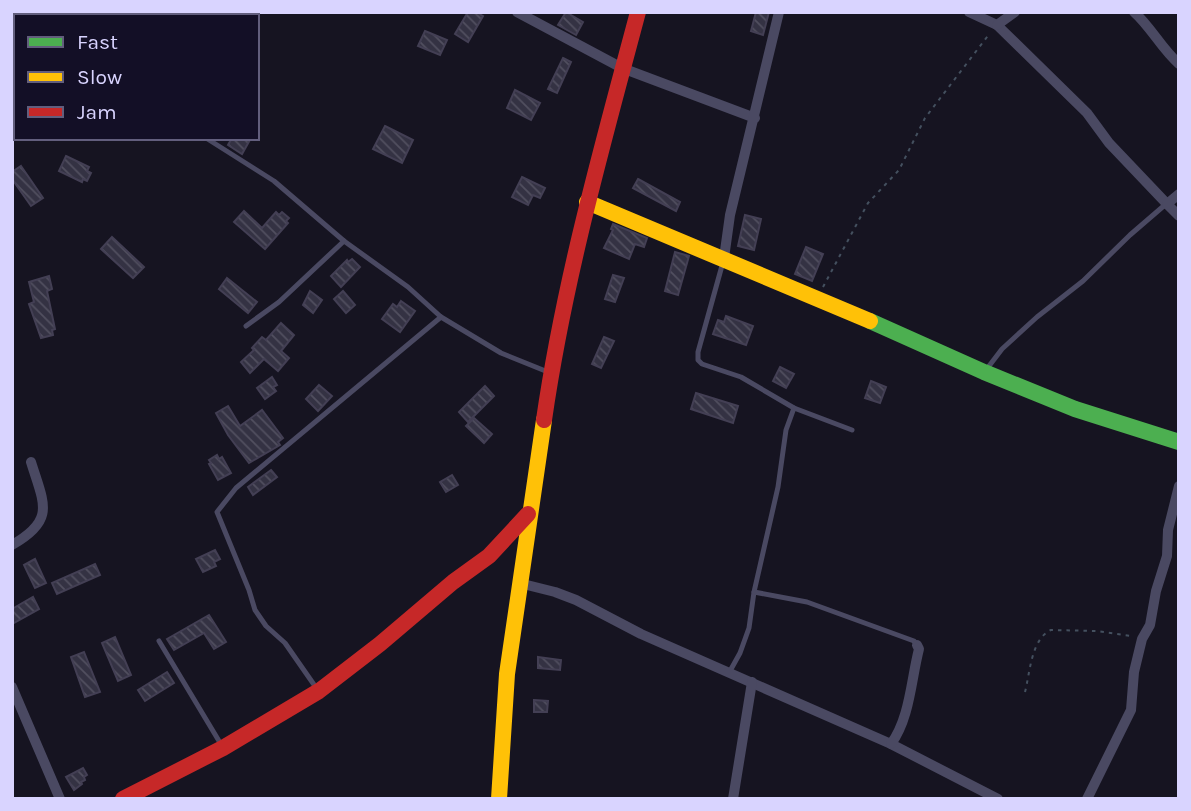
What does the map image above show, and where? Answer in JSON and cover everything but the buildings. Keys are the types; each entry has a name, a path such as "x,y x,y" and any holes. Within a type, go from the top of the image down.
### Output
{"street":[{"path":"517,12 622,68 755,118"},
{"path":"499,799 507,674 529,514 564,304 586,202 638,12"},
{"path":"724,258 730,215 779,12"},
{"path":"968,12 997,25 1087,113 1109,143 1179,216"},
{"path":"997,25 1015,12"},
{"path":"1133,12 1144,21 1157,43 1179,64"},
{"path":"1167,204 1179,194"},
{"path":"586,202 724,258 1075,409 1179,442"},
{"path":"12,545 38,527 42,518 43,499 31,462"},
{"path":"1087,799 1130,710 1134,672 1142,639 1150,625 1156,591 1167,556 1168,530 1179,486"},
{"path":"124,799 223,748 319,691 489,556 529,514"},
{"path":"489,556 509,558 522,565"},
{"path":"519,583 576,600 641,634 891,744 972,793 998,799"},
{"path":"891,744 898,736 904,717 919,649 917,645"},
{"path":"733,799 752,681"},
{"path":"12,687 61,799"}],"lane":[{"path":"209,140 274,181 344,241 408,287 442,317 501,354 552,374"},
{"path":"984,372 1002,349 1083,281 1130,235 1167,204"},
{"path":"246,326 279,302 344,241"},
{"path":"724,258 698,360 702,364 741,377 794,408 852,430"},
{"path":"319,691 285,643 266,626 255,610 217,512 236,488 442,317"},
{"path":"730,671 749,628 754,592 778,487 786,429 794,408"},
{"path":"754,592 807,602 914,641 917,645"},
{"path":"159,641 223,748"}],"path":[{"path":"818,298 868,203 899,170 925,118 997,25"},
{"path":"1025,692 1040,638 1051,630 1097,631 1142,639"}],"traffic: fast":[{"path":"870,321 1075,409 1179,442"}],"traffic: slow":[{"path":"587,202 870,321"},
{"path":"499,799 507,674 544,420"}],"traffic: jam":[{"path":"544,420 573,265 638,12"},
{"path":"123,799 223,748 319,691 489,556 528,514"}]}
